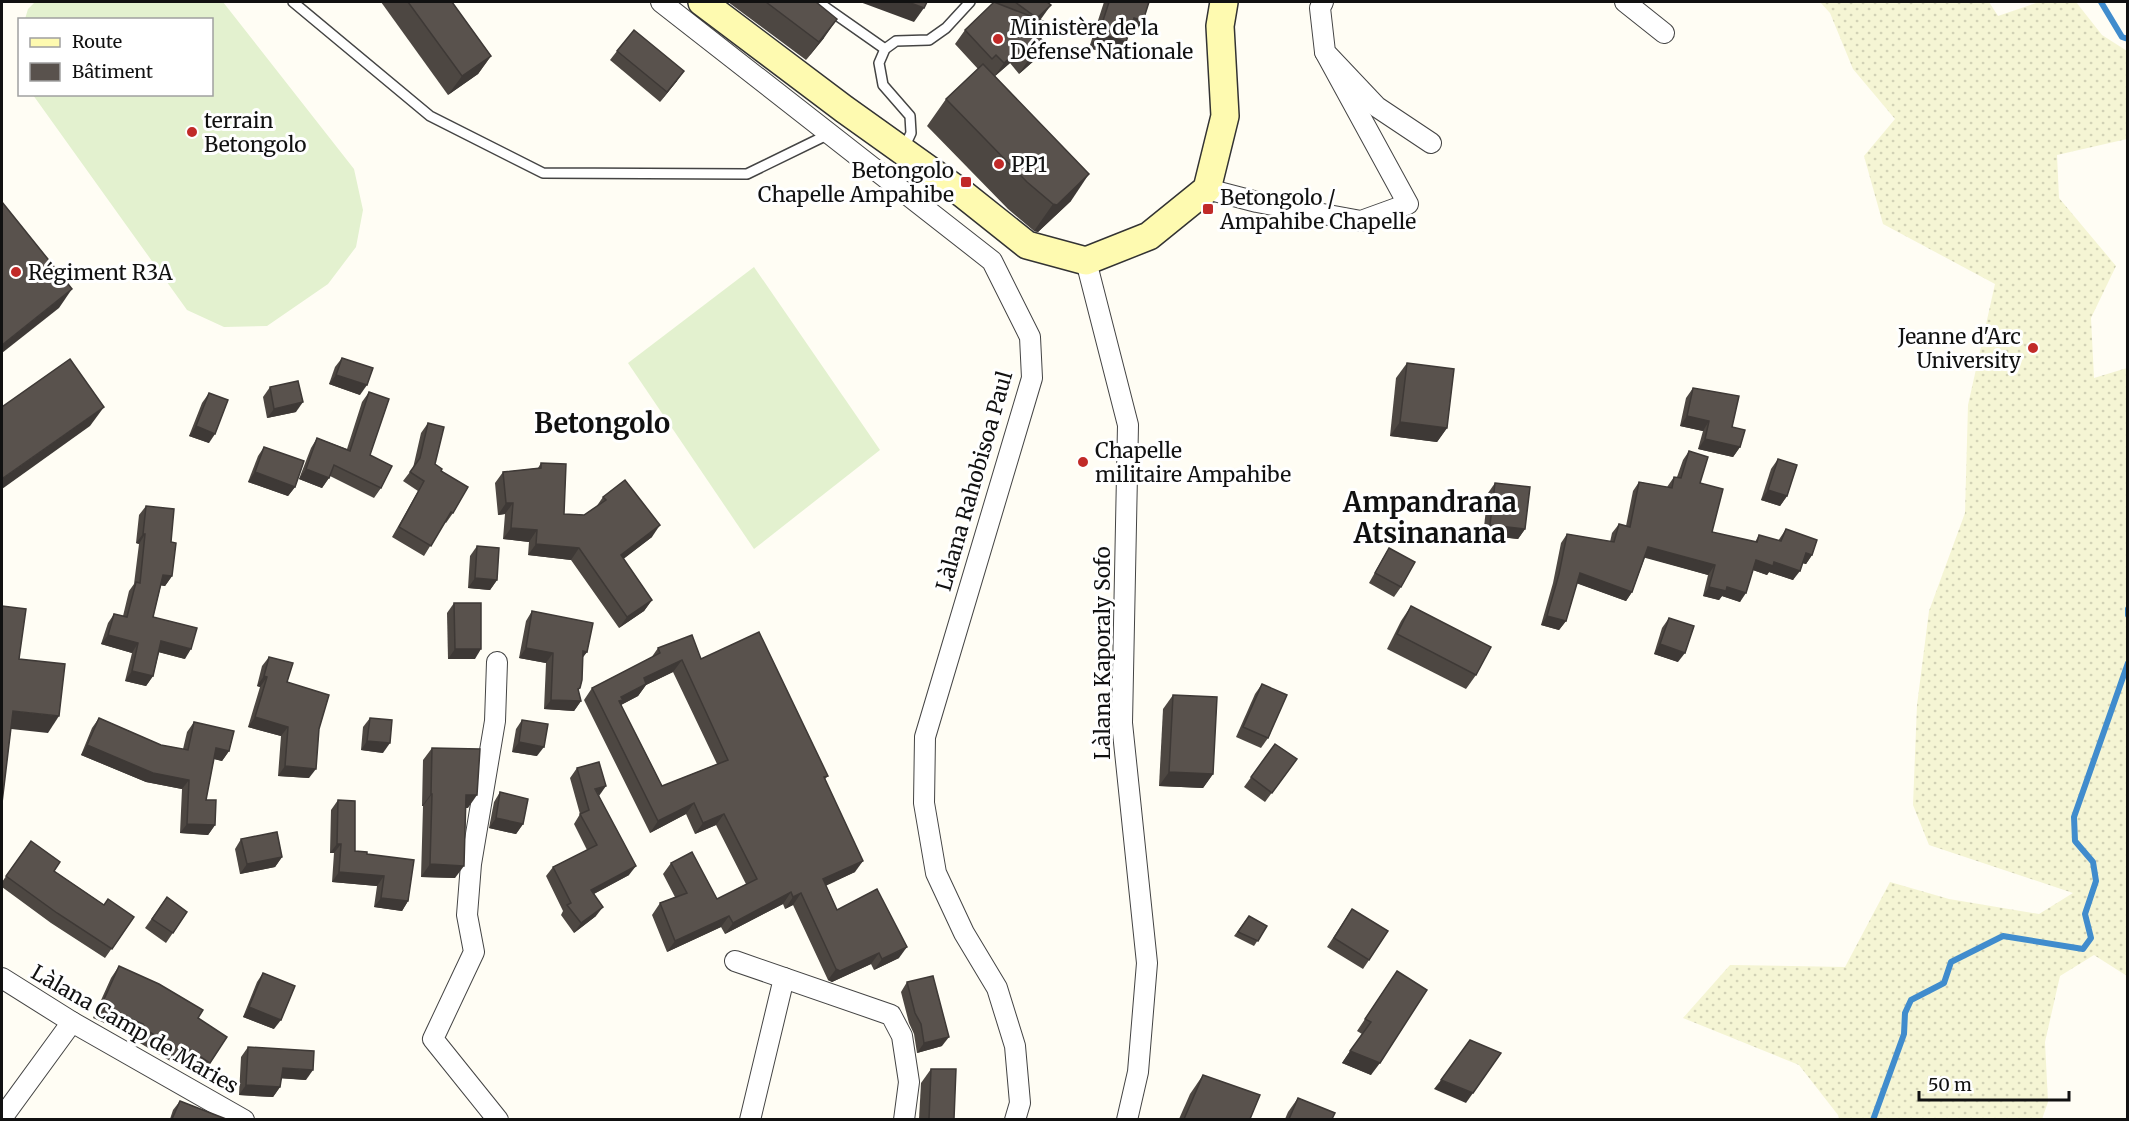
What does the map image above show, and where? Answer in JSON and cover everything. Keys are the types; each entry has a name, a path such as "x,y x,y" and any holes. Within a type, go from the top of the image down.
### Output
{"street":[{"name":"Làlana Rahobisoa Paul","path":"661,2 992,261 1030,338 1032,378 925,737 924,803 936,873 964,933 997,988 1015,1046 1020,1103 1015,1119"},
{"path":"702,2 844,109 963,194 1027,245 1086,261 1149,236 1207,189 1226,116 1220,26 1224,2"},
{"path":"1207,189 1257,202 1360,221 1408,204 1325,52 1320,8 1323,2"},
{"path":"1625,2 1664,33"},
{"path":"1325,52 1377,107 1431,143"},
{"name":"Làlana Kaporaly Sofo","path":"1086,261 1128,425 1122,723 1147,963 1138,1072 1127,1119"},
{"path":"497,662 495,721 471,864 467,915 474,952 433,1039 498,1119"},
{"path":"735,962 891,1015 902,1036 909,1082 904,1119"},
{"name":"Làlana Camp de Maries","path":"2,978 72,1023 244,1119"},
{"path":"750,1119 784,978"},
{"path":"2,1118 72,1023"}],"lane":[{"path":"293,2 430,116 543,173 747,174 829,134"},
{"path":"818,2 885,49"},
{"path":"903,150 911,133 910,116 883,85 879,63 885,49 896,41 929,40 946,28 970,2"}],"green space":[{"name":"terrain Betongolo","path":"35,2 223,2 354,169 363,210 356,247 328,284 267,326 224,327 187,310 34,96 213,96 213,18 25,18 28,9"},
{"path":"1820,2 1989,2 1998,16 2039,2 2076,2 2102,35 2127,51 2127,139 2057,155 2059,198 2116,266 2091,318 2094,378 2127,368 2127,976 2094,955 2060,976 2045,1042 2048,1102 2042,1119 1839,1119 1799,1065 1683,1018 1730,965 1845,967 1890,882 1949,899 2039,914 2073,893 1929,845 1913,805 1917,705 1929,611 1965,513 1968,405 1995,284 1883,224 1864,156 1895,119 1853,69 1830,13"},
{"path":"754,267 880,450 754,549 628,363"}],"building":[{"path":"408,2 452,2 491,56 462,76"},
{"path":"766,2 816,2 837,19 819,42"},
{"path":"908,2 927,2 924,8"},
{"name":"Ministère de la Défense Nationale","path":"994,2 1048,23 1037,34 1046,45 1029,59 1020,49 1004,63 996,55 992,59 965,30"},
{"path":"1015,2 1047,2 1051,5 1037,18"},
{"path":"1109,2 1149,2 1143,21 1134,18 1126,42 1099,33"},
{"path":"634,30 684,71 667,92 617,51"},
{"path":"983,64 1089,174 1057,205 1027,182 946,99"},
{"path":"2,202 72,289 2,345"},
{"path":"342,358 373,368 367,385 336,375"},
{"path":"70,359 104,407 3,478 2,407"},
{"path":"1407,363 1454,369 1447,428 1400,422"},
{"path":"298,381 303,402 274,409 270,387"},
{"path":"1693,388 1739,396 1732,427 1745,430 1740,447 1705,439 1709,421 1687,416"},
{"path":"369,392 389,399 370,455 392,466 381,488 334,465 329,478 306,469 317,438 350,451"},
{"path":"209,393 228,400 215,434 196,426"},
{"path":"428,423 444,427 435,464 442,469 441,471 468,487 431,546 399,527 424,481 410,472 420,458"},
{"path":"264,447 304,461 295,487 255,472"},
{"path":"1689,451 1708,457 1700,483 1723,489 1712,532 1757,542 1759,535 1781,541 1786,529 1817,540 1812,555 1806,553 1800,571 1774,562 1773,566 1756,560 1746,593 1727,587 1726,591 1709,587 1715,565 1648,547 1632,592 1580,573 1566,621 1547,616 1567,534 1614,542 1619,524 1630,527 1639,482 1672,488 1674,477 1681,478"},
{"path":"1778,459 1797,465 1787,496 1768,490"},
{"path":"541,463 566,464 564,514 584,515 606,500 603,497 625,480 660,525 621,555 652,600 627,617 579,548 536,544 537,530 511,528 513,503 506,503 503,472 541,468"},
{"path":"1495,483 1530,487 1525,529 1490,525"},
{"path":"146,506 174,509 171,542 176,543 172,576 163,575 153,617 197,628 191,649 161,641 153,676 132,671 138,643 108,635 114,614 127,617 136,582 140,583"},
{"path":"477,546 499,548 497,580 475,578"},
{"path":"1389,548 1415,562 1401,587 1375,573"},
{"path":"454,603 481,603 481,649 455,649"},
{"path":"2,606 26,609 19,659 65,664 59,716 13,711 2,803"},
{"path":"1411,606 1491,647 1476,675 1397,634"},
{"path":"532,611 593,623 587,652 583,651 582,680 578,689 581,701 551,700 553,653 526,648"},
{"path":"1669,618 1694,626 1685,653 1660,644"},
{"path":"759,632 828,776 824,777 863,861 823,879 837,910 877,889 907,947 882,959 879,953 840,971 836,969 801,893 793,897 791,892 733,923 729,916 675,941 660,903 687,893 671,863 692,852 717,899 757,879 724,814 703,823 694,803 658,821 592,688 660,653 658,648 692,635 701,659","holes":["682,660 728,760 662,786 619,701 623,700 621,697 646,684 644,678"]},
{"path":"269,657 293,663 287,682 329,695 319,729 316,769 285,766 288,727 255,717 267,677 264,676"},
{"path":"1262,684 1287,695 1268,738 1243,727"},
{"path":"1173,695 1217,697 1213,774 1169,772"},
{"path":"99,718 161,745 188,750 194,722 234,731 229,751 216,748 206,800 216,800 215,825 187,824 189,780 153,773 87,745"},
{"path":"370,718 392,720 390,743 367,741"},
{"path":"522,720 548,724 544,747 519,742"},
{"path":"1275,744 1297,759 1272,793 1251,777"},
{"path":"432,748 480,749 477,795 466,795 464,866 430,864"},
{"path":"599,762 606,786 595,789 636,866 591,890 603,907 581,923 567,905 571,903 553,867 597,845 580,814 589,810 577,768"},
{"path":"500,792 528,799 523,824 496,818"},
{"path":"338,800 355,801 355,851 414,860 408,901 381,898 384,876 339,872 341,844 337,844"},
{"path":"277,832 282,857 247,864 241,839"},
{"path":"31,841 60,862 54,871 104,905 108,899 134,917 112,949 6,876"},
{"path":"167,897 187,912 173,933 152,919"},
{"path":"1352,909 1388,931 1369,960 1334,938"},
{"path":"1249,916 1267,926 1258,941 1238,932"},
{"path":"119,966 159,984 203,1010 198,1018 227,1037 210,1063 183,1045 180,1050 141,1027 143,1024 101,1006"},
{"path":"1397,971 1427,990 1380,1063 1350,1051 1371,1022 1365,1019"},
{"path":"263,973 295,986 281,1020 249,1007"},
{"path":"933,976 949,1037 924,1043 921,1024 915,1013 907,982"},
{"path":"1470,1040 1501,1053 1473,1093 1441,1080"},
{"path":"248,1047 314,1051 313,1070 283,1068 280,1087 246,1085"},
{"path":"931,1069 956,1069 954,1119 929,1119"},
{"path":"1203,1075 1260,1095 1250,1119 1184,1119"},
{"path":"1298,1098 1335,1113 1332,1119 1289,1119"},
{"path":"180,1101 226,1119 172,1119"}],"waterway":[{"path":"2101,2 2122,37 2128,39"},
{"path":"2128,609 2128,615"},
{"path":"1873,1120 1904,1034 1905,1013 1911,1000 1944,983 1951,962 2003,936 2083,949 2091,938 2085,914 2096,881 2093,862 2075,841 2074,817 2128,663"}],"place":[{"name":"Ministère de la Défense Nationale","path":"998,39"},
{"name":"terrain Betongolo","path":"192,132"},
{"name":"PP1","path":"999,164"},
{"name":"Betongolo Chapelle Ampahibe","path":"966,182"},
{"name":"Betongolo / Ampahibe Chapelle","path":"1208,209"},
{"name":"Régiment R3A","path":"16,272"},
{"name":"Jeanne d'Arc University","path":"2033,348"},
{"name":"Chapelle militaire Ampahibe","path":"1083,462"}],"district":[{"name":"Betongolo","path":"602,423"},
{"name":"Ampandrana Atsinanana","path":"1430,518"}]}
